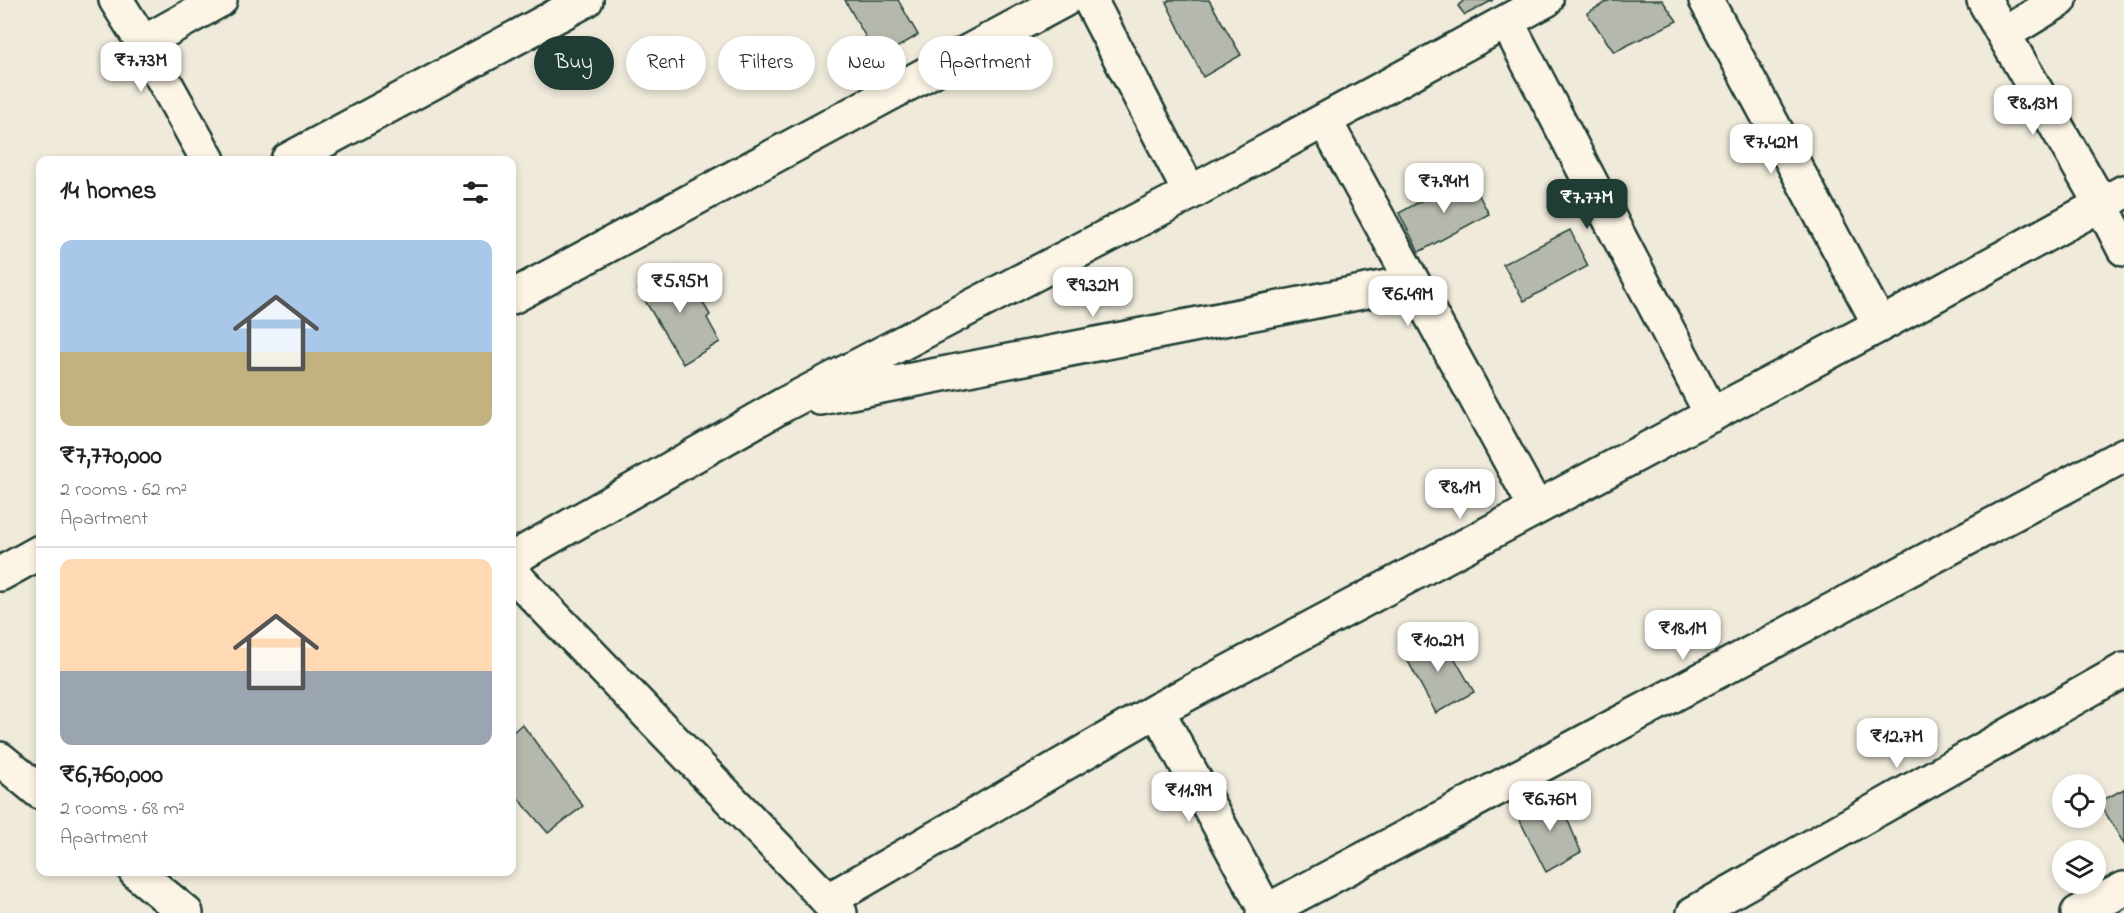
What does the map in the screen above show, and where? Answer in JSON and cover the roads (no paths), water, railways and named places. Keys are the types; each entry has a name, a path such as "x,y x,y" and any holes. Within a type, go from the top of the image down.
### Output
{"street":[{"path":"116,0 143,43 206,156"},
{"path":"143,43 220,0"},
{"path":"295,156 586,0"},
{"path":"516,295 1064,0"},
{"path":"1090,0 1190,193"},
{"path":"516,557 783,405 1190,193 1546,0"},
{"path":"1706,0 1880,325"},
{"path":"1984,0 2113,199 2124,249"},
{"path":"2004,34 2060,0"},
{"path":"1507,22 1712,415"},
{"path":"1325,121 1536,508"},
{"path":"516,577 834,907 1157,710 2113,199"},
{"path":"783,405 1413,282"},
{"path":"1157,710 1266,912 2124,455"},
{"path":"0,574 36,554"},
{"path":"1694,913 2124,670"},
{"path":"0,759 36,789"},
{"path":"141,876 186,913"},
{"path":"2078,913 2124,888"}]}
